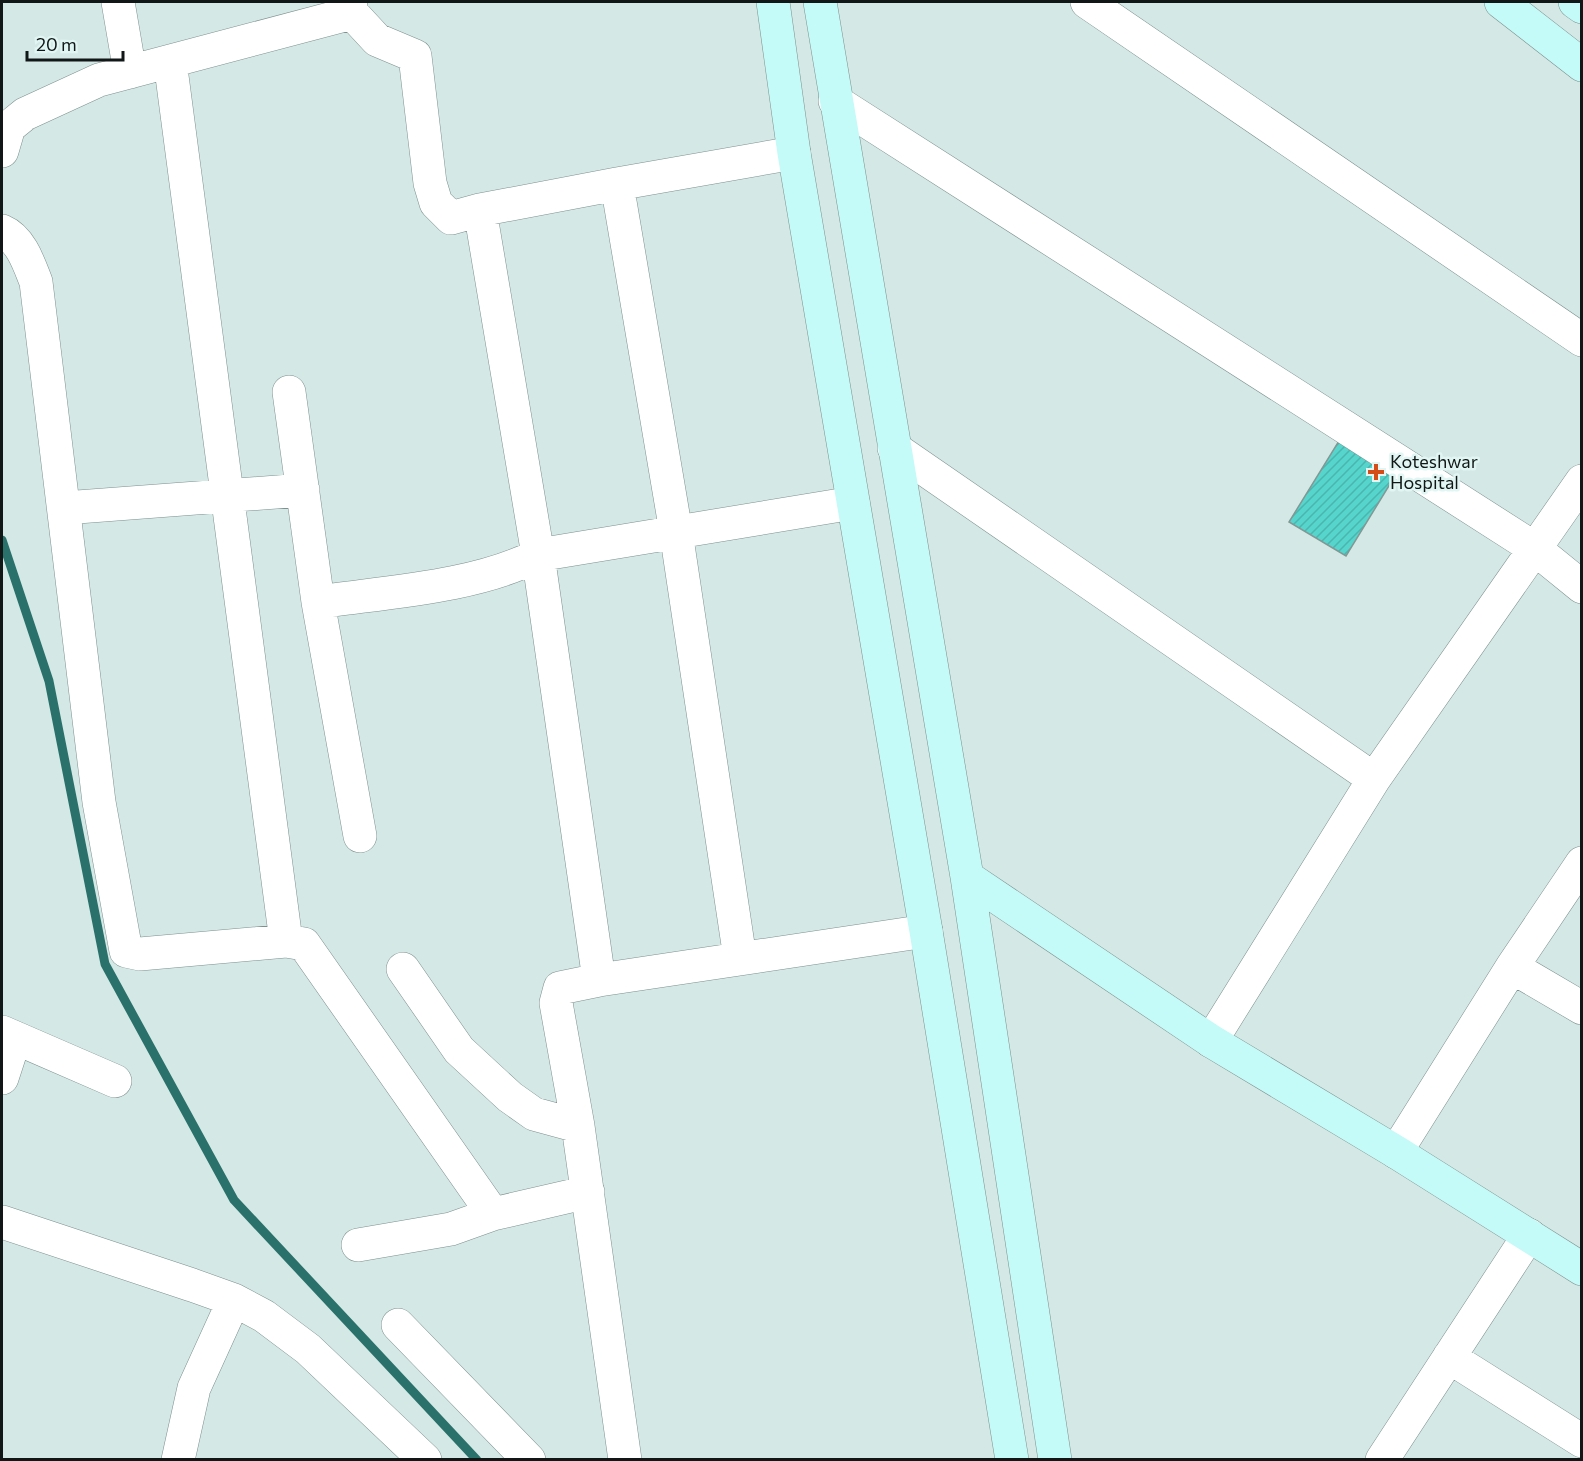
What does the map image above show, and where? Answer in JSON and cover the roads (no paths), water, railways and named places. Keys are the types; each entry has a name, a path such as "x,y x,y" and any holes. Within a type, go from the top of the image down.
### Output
{"main road":[{"path":"773,2 794,153 926,931 1012,1460"},
{"path":"820,2 967,877 1055,1460"},
{"path":"1501,2 1581,65"},
{"path":"1575,2 1581,6"},
{"path":"967,877 1211,1041 1396,1152 1581,1269"}],"street":[{"path":"118,2 130,72"},
{"path":"1087,2 1581,340"},
{"path":"2,151 9,127 26,114 99,80 351,7 377,40 415,56 430,183 436,203 451,218 480,210 617,184 794,153"},
{"path":"170,61 286,941"},
{"path":"835,102 1534,548 1581,587"},
{"path":"617,184 676,532 740,958"},
{"path":"480,210 538,555 599,980"},
{"path":"2,231 8,234 24,253 36,282 99,802 126,951 140,954 286,941 304,944 493,1214"},
{"path":"289,392 318,602 360,836"},
{"path":"894,447 1374,779"},
{"path":"1211,1041 1374,779 1581,481"},
{"path":"64,508 303,490"},
{"path":"318,602 428,586 512,569 538,555 853,503"},
{"path":"1396,1152 1512,967 1581,863"},
{"path":"625,1460 588,1192 556,1003 560,988 740,958 926,931"},
{"path":"1512,967 1581,1008"},
{"path":"404,969 459,1050 510,1097 534,1114 578,1126"},
{"path":"2,1077 8,1035 115,1081"},
{"path":"358,1245 451,1229 493,1214 588,1192"},
{"path":"2,1222 234,1300 264,1316 308,1349 425,1460"},
{"path":"1382,1460 1529,1235"},
{"path":"178,1460 194,1388 234,1300"},
{"path":"398,1324 529,1460"},
{"path":"1449,1357 1581,1441"}],"waterway":[{"path":"2,540 49,681 105,964 234,1200 477,1460"}],"place":[{"name":"Koteshwar Hospital","path":"1376,472"}]}
